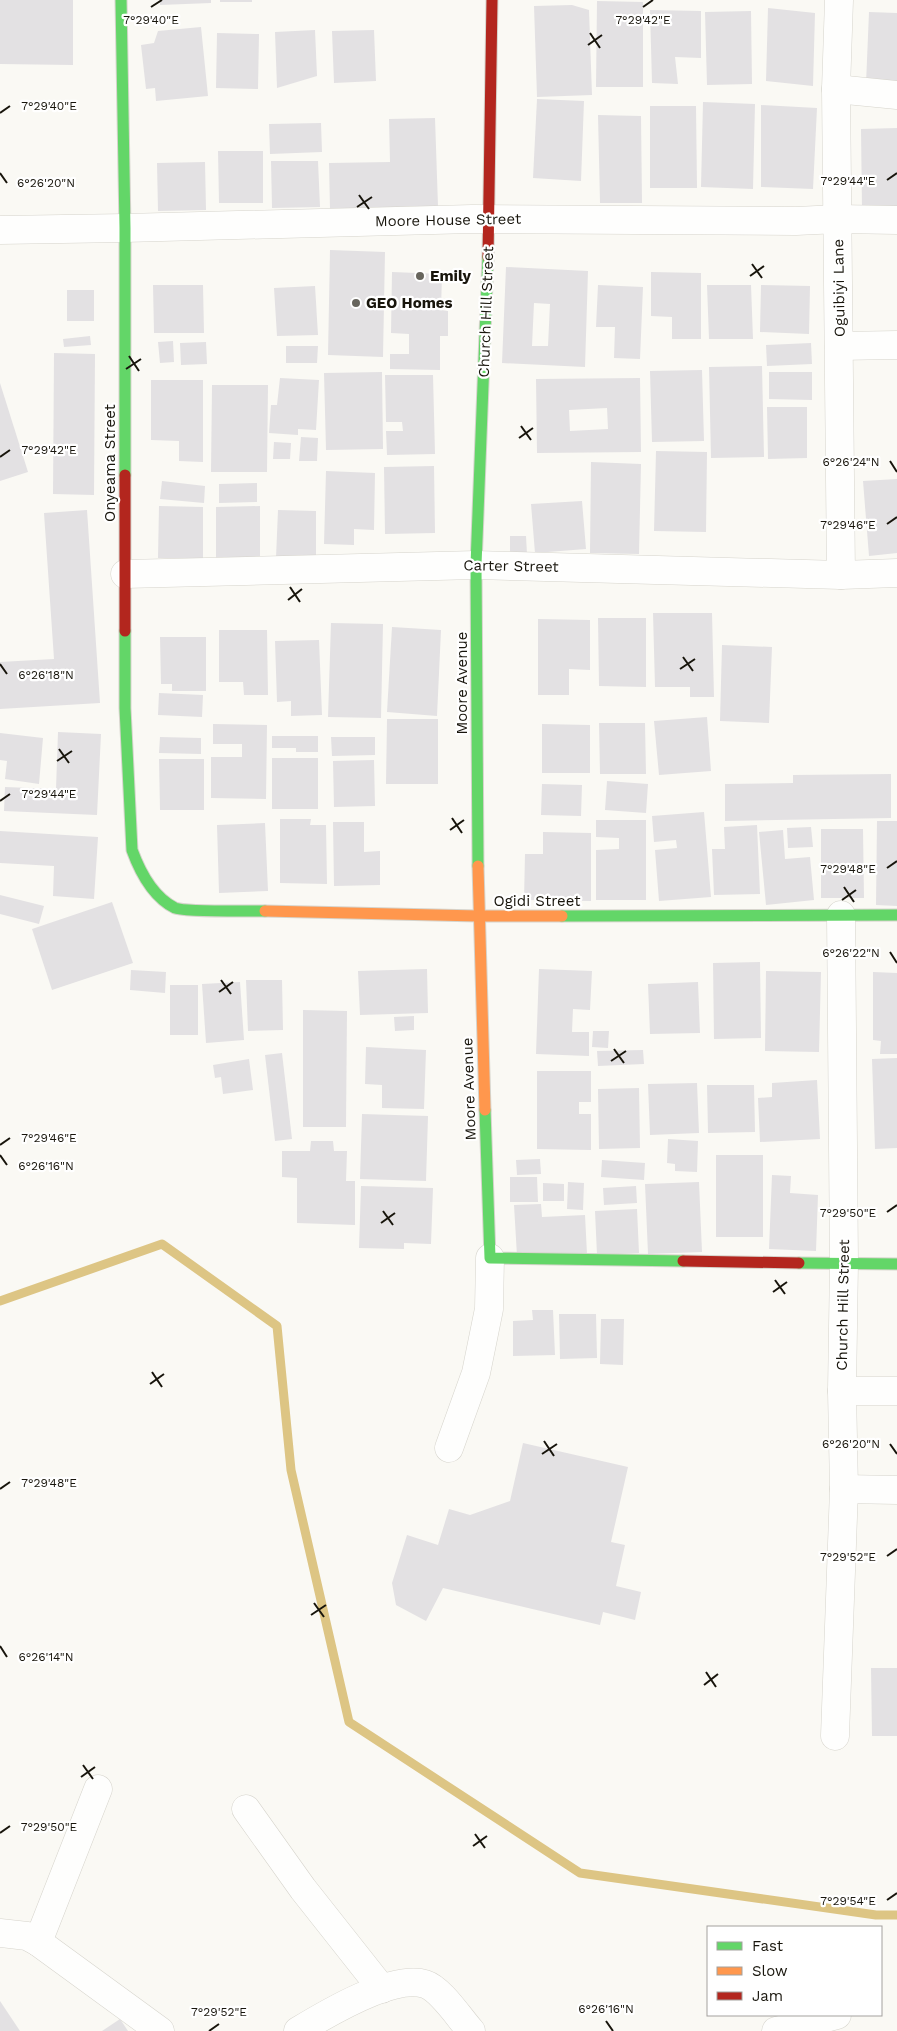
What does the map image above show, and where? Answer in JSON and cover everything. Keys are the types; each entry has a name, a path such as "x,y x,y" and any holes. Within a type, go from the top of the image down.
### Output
{"street":[{"name":"Onyeama Street","path":"121,0 126,228 125,708 132,850 138,869 148,886 177,909"},
{"name":"Church Hill Street","path":"476,565 489,219 492,0"},
{"name":"Oguibiyi Lane","path":"839,0 836,89 842,575"},
{"path":"836,89 897,95"},
{"name":"Moore House Street","path":"0,230 489,219 897,220"},
{"path":"839,346 897,345"},
{"name":"Carter Street","path":"125,574 476,565 842,575 897,573"},
{"name":"Moore Avenue","path":"476,565 478,916 490,1258"},
{"name":"Ogidi Street","path":"177,909 478,916 897,915"},
{"name":"Church Hill Street","path":"835,1736 844,1489 841,915"},
{"path":"449,1448 476,1373 489,1309 490,1258 897,1264"},
{"path":"842,1391 897,1391"},
{"path":"844,1489 897,1490"},
{"path":"38,1942 98,1789"},
{"path":"246,1809 302,1890 382,1989"},
{"path":"0,1933 27,1936 38,1942 160,2031"},
{"path":"298,2031 329,2012 382,1989 404,1983 426,1984 438,1992 471,2031"},
{"path":"776,2031 833,2016"}],"building":[{"path":"0,0 73,0 73,65 0,64"},
{"path":"160,0 211,0 211,3 160,5"},
{"path":"220,0 252,0 252,2 220,2"},
{"path":"597,1 643,2 643,87 596,87"},
{"path":"572,5 589,10 592,95 537,97 534,6"},
{"path":"768,8 815,13 813,86 766,81"},
{"path":"650,10 701,11 701,58 675,57 678,84 652,83"},
{"path":"751,11 752,84 707,85 705,12"},
{"path":"869,12 897,13 897,86 866,84"},
{"path":"201,27 208,96 156,101 155,88 146,89 141,45 154,43 158,31"},
{"path":"315,30 317,76 277,88 275,32"},
{"path":"374,30 376,81 334,83 332,31"},
{"path":"217,33 259,34 258,89 216,88"},
{"path":"537,99 584,101 581,181 533,178"},
{"path":"703,102 755,104 753,189 701,187"},
{"path":"761,105 817,108 813,189 761,187"},
{"path":"650,106 696,106 697,188 650,188"},
{"path":"598,115 641,116 642,203 600,203"},
{"path":"435,118 438,206 330,209 329,163 390,162 389,119"},
{"path":"321,123 322,152 270,154 269,124"},
{"path":"897,128 897,210 862,210 861,129"},
{"path":"218,151 263,151 263,203 219,203"},
{"path":"271,161 318,161 320,207 272,208"},
{"path":"205,162 206,210 158,211 157,163"},
{"name":"GEO Homes","path":"330,250 385,252 383,357 328,355"},
{"path":"506,267 588,271 585,367 502,363","holes":["534,303 550,304 548,346 532,346"]},
{"path":"392,272 442,274 441,310 448,311 448,336 440,336 440,370 390,369 390,354 409,354 409,334 391,333"},
{"path":"651,272 701,273 701,339 672,339 672,317 651,316"},
{"path":"153,285 203,285 204,333 154,333"},
{"path":"598,285 643,287 640,359 614,358 615,327 596,327"},
{"path":"707,285 751,285 753,339 709,339"},
{"path":"761,285 810,286 809,334 760,332"},
{"path":"315,286 318,335 277,336 274,288"},
{"path":"67,290 94,290 94,321 67,321"},
{"path":"90,336 91,345 64,347 63,339"},
{"path":"173,341 174,362 160,363 158,342"},
{"path":"206,342 207,364 181,365 180,343"},
{"path":"811,343 812,364 767,366 766,345"},
{"path":"286,346 318,346 317,363 286,363"},
{"path":"54,353 95,354 94,495 53,494"},
{"path":"762,366 764,457 711,458 709,367"},
{"path":"702,370 704,441 652,442 650,371"},
{"path":"382,372 383,449 326,450 324,373"},
{"path":"769,372 812,372 812,400 769,399"},
{"path":"385,375 433,375 435,454 387,455 386,431 403,431 402,422 386,422"},
{"path":"280,378 319,380 316,430 298,429 298,435 269,433 271,405 277,405"},
{"path":"640,378 641,452 537,453 536,379","holes":["607,408 608,429 570,431 569,410"]},
{"path":"151,380 203,380 203,462 179,461 179,441 151,440"},
{"path":"0,383 28,472 0,481"},
{"path":"212,385 268,385 267,472 211,472"},
{"path":"767,407 807,407 807,458 768,459"},
{"path":"301,437 318,438 317,461 299,461"},
{"path":"274,442 291,443 290,459 273,459"},
{"path":"656,451 707,452 706,532 654,531"},
{"path":"591,462 641,464 639,554 590,553"},
{"path":"434,466 435,533 385,534 384,467"},
{"path":"326,471 375,473 374,530 354,529 354,545 324,544"},
{"path":"897,479 897,553 869,556 863,481"},
{"path":"162,481 205,486 204,503 160,499"},
{"path":"257,483 257,502 219,503 219,484"},
{"path":"582,501 586,549 535,553 531,504"},
{"path":"159,506 203,507 203,559 158,558"},
{"path":"260,506 260,560 216,560 216,507"},
{"path":"87,510 100,703 0,709 0,662 54,659 44,513"},
{"path":"278,510 316,511 316,559 276,558"},
{"path":"510,536 526,536 527,554 510,553"},
{"path":"653,613 712,613 714,697 690,697 690,687 655,687"},
{"path":"598,618 646,618 646,687 599,686"},
{"path":"538,619 590,620 590,670 569,669 569,695 538,695"},
{"path":"331,623 383,624 381,718 328,717"},
{"path":"392,627 441,630 437,716 387,712"},
{"path":"219,630 267,630 268,695 244,695 243,682 219,682"},
{"path":"160,637 206,637 206,691 172,691 172,684 161,684"},
{"path":"319,640 322,715 291,716 291,701 277,702 275,641"},
{"path":"722,645 772,647 769,723 720,721"},
{"path":"159,693 203,695 202,717 158,715"},
{"path":"707,717 711,771 659,775 654,721"},
{"path":"387,719 438,719 438,784 386,784"},
{"path":"599,723 645,723 646,774 600,774"},
{"path":"213,724 267,725 266,799 211,798 211,757 242,757 242,744 213,744"},
{"path":"542,724 590,725 590,773 542,773"},
{"path":"58,732 101,734 97,815 4,811 5,787 56,789"},
{"path":"0,733 43,738 39,784 5,779 7,761 0,760"},
{"path":"272,736 318,736 318,752 296,752 296,748 272,748"},
{"path":"160,737 201,738 201,754 159,753"},
{"path":"331,737 375,737 375,755 332,756"},
{"path":"272,758 318,758 318,809 272,809"},
{"path":"159,759 204,759 204,810 160,810"},
{"path":"374,760 375,806 334,807 333,761"},
{"path":"891,774 891,818 725,821 725,784 793,783 793,775"},
{"path":"607,781 648,784 646,813 605,810"},
{"path":"542,784 582,785 581,816 541,815"},
{"path":"704,812 711,897 659,901 655,850 677,848 676,840 654,842 652,816"},
{"path":"280,819 311,819 310,825 326,825 327,884 280,883"},
{"path":"596,820 646,820 646,900 596,900 596,850 619,849 619,838 596,837"},
{"path":"877,821 897,821 897,906 876,905"},
{"path":"333,822 364,822 364,852 380,851 380,885 334,886"},
{"path":"265,823 268,891 219,893 217,825"},
{"path":"757,825 760,894 714,895 712,849 725,849 724,827"},
{"path":"811,827 813,847 788,848 787,828"},
{"path":"821,829 863,829 864,898 821,898"},
{"path":"783,830 785,859 810,857 814,900 766,905 759,832"},
{"path":"0,831 98,837 94,899 53,896 54,866 0,863"},
{"path":"543,832 591,833 591,901 524,900 525,854 543,854"},
{"path":"0,895 44,906 39,924 0,914"},
{"path":"112,902 133,963 52,990 32,929"},
{"path":"760,962 761,1038 714,1039 713,963"},
{"path":"427,969 428,1013 360,1015 358,971"},
{"path":"539,969 592,971 590,1010 573,1009 572,1032 589,1032 589,1056 536,1054"},
{"path":"131,970 166,972 165,993 130,990"},
{"path":"766,971 821,972 819,1052 765,1051"},
{"path":"873,972 897,973 897,1054 880,1054 881,1041 873,1040"},
{"path":"246,980 282,980 283,1030 248,1031"},
{"path":"240,982 244,1040 206,1043 202,984"},
{"path":"698,982 700,1033 650,1034 648,984"},
{"path":"170,985 198,985 198,1035 170,1035"},
{"path":"303,1010 347,1011 346,1127 303,1127"},
{"path":"414,1016 414,1030 395,1031 394,1017"},
{"path":"593,1031 609,1031 608,1048 592,1047"},
{"path":"366,1047 426,1050 424,1109 382,1108 382,1085 365,1084"},
{"path":"643,1050 644,1064 598,1066 597,1051"},
{"path":"282,1053 292,1139 275,1141 265,1055"},
{"path":"897,1058 897,1148 875,1149 872,1059"},
{"path":"249,1059 253,1090 223,1094 221,1077 215,1078 213,1065"},
{"path":"537,1071 591,1071 591,1102 579,1102 579,1114 591,1114 591,1150 537,1149"},
{"path":"817,1080 820,1139 760,1142 758,1098 772,1097 772,1083"},
{"path":"697,1083 699,1133 650,1135 648,1084"},
{"path":"707,1085 754,1085 755,1132 708,1133"},
{"path":"639,1088 640,1148 599,1149 598,1089"},
{"path":"362,1114 428,1116 426,1181 360,1179"},
{"path":"668,1139 698,1141 697,1172 675,1171 675,1164 667,1163"},
{"path":"311,1141 333,1141 334,1151 347,1151 346,1181 355,1181 355,1225 297,1223 297,1178 282,1177 282,1151 310,1151"},
{"path":"716,1155 763,1155 763,1237 716,1237"},
{"path":"540,1159 541,1174 517,1175 516,1160"},
{"path":"602,1160 645,1163 644,1180 601,1177"},
{"path":"772,1175 791,1176 790,1193 818,1195 816,1251 769,1249"},
{"path":"510,1177 537,1177 538,1202 510,1202"},
{"path":"568,1182 584,1183 583,1210 567,1209"},
{"path":"699,1182 702,1252 648,1254 645,1184"},
{"path":"543,1183 564,1184 564,1201 543,1201"},
{"path":"361,1186 433,1188 431,1244 404,1243 404,1249 359,1248"},
{"path":"636,1186 637,1203 604,1205 603,1188"},
{"path":"541,1204 542,1217 585,1215 587,1254 517,1256 514,1205"},
{"path":"637,1209 639,1253 597,1255 595,1211"},
{"path":"532,1310 553,1310 555,1355 513,1356 513,1321 533,1320"},
{"path":"559,1314 596,1314 597,1358 560,1359"},
{"path":"601,1319 624,1319 623,1365 600,1364"},
{"path":"523,1443 628,1467 611,1542 625,1545 616,1586 641,1592 635,1620 603,1612 600,1625 443,1588 426,1621 396,1605 392,1583 407,1535 438,1545 449,1509 470,1515 510,1501"},
{"path":"871,1668 897,1668 897,1736 872,1736"},
{"path":"0,2001 20,2031 0,2031"},
{"path":"120,2019 128,2031 102,2031"}],"waterway":[{"path":"0,1301 162,1244 277,1326 291,1470 349,1722 580,1873 876,1915 897,1915"}],"traffic: fast":[{"path":"121,0 125,228 125,475"},
{"path":"478,866 476,565 488,257"},
{"path":"125,631 125,708 132,850 139,867 154,891 175,908 203,911 265,911"},
{"path":"562,916 897,915"},
{"path":"485,1110 490,1258 683,1261"},
{"path":"799,1263 897,1264"}],"traffic: slow":[{"path":"478,866 485,1110"},
{"path":"265,911 562,916"}],"traffic: jam":[{"path":"488,257 492,0"},
{"path":"125,475 125,631"},
{"path":"683,1261 799,1263"}],"place":[{"name":"Emily","path":"420,276"},
{"name":"GEO Homes","path":"356,303"}]}
